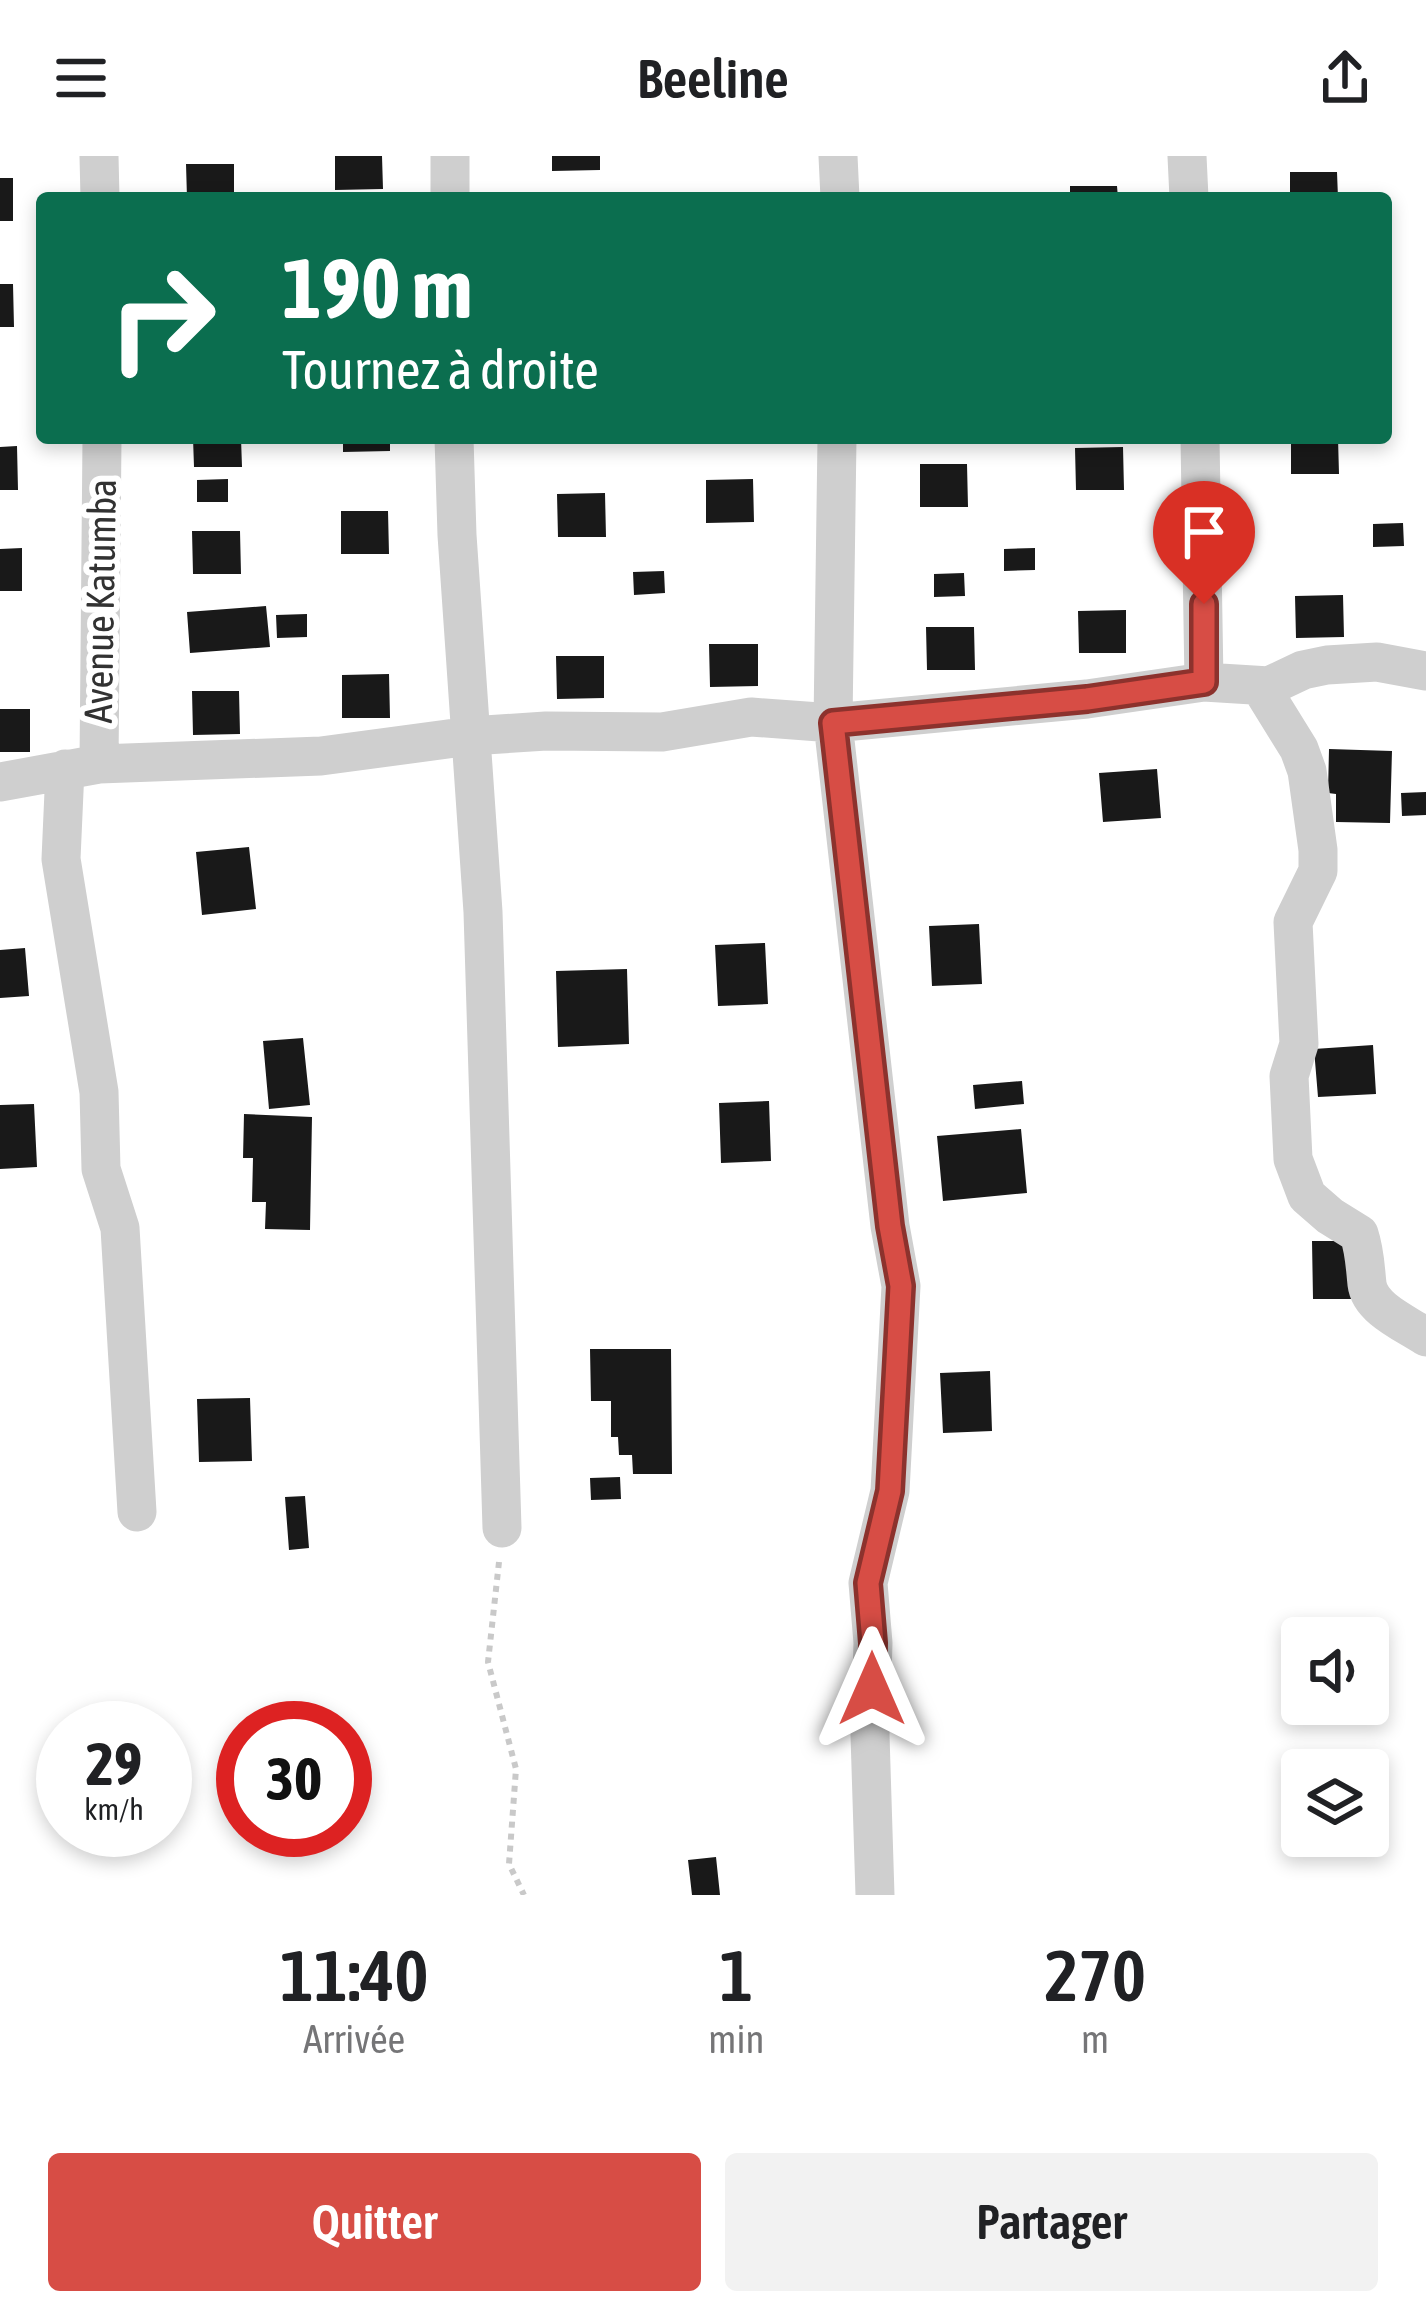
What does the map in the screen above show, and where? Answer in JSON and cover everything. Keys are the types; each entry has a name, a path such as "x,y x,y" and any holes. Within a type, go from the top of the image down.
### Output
{"street":[{"path":"99,156 100,192"},
{"path":"450,156 450,192"},
{"path":"838,156 840,192"},
{"path":"1186,156 1189,192"},
{"name":"Avenue Katumba","path":"102,444 82,767 61,859 99,1092 101,1169 120,1228 136,1512"},
{"path":"454,444 482,913 502,1528"},
{"path":"837,444 833,723 890,1226 901,1286 890,1491 868,1583 873,1643 870,1736 875,1895"},
{"path":"1200,444 1204,682"},
{"path":"0,782 82,767 321,756 470,736 662,732 751,717 833,723 1087,699 1204,682 1261,686 1327,665 1377,662 1426,671"},
{"path":"1261,686 1307,771 1318,850 1318,871 1293,922 1299,1044 1289,1076 1293,1159 1307,1196 1359,1234 1368,1261 1372,1301 1426,1337"}],"path":[{"path":"502,1528 488,1662 516,1769 509,1864 524,1895"}],"building":[{"path":"335,156 382,156 383,189 335,190"},
{"path":"552,156 600,156 600,170 552,171"},
{"path":"186,164 234,164 234,192 187,192"},
{"path":"1290,172 1337,172 1338,192 1290,192"},
{"path":"0,178 13,178 13,221 0,221"},
{"path":"1070,186 1117,186 1118,192 1070,192"},
{"path":"0,284 13,284 14,327 0,327"},
{"path":"193,444 241,444 242,467 194,467"},
{"path":"343,444 390,444 390,451 343,452"},
{"path":"1291,444 1338,444 1339,474 1291,474"},
{"path":"17,446 18,490 0,490 0,447"},
{"path":"1123,447 1124,490 1076,490 1075,448"},
{"path":"920,464 967,464 968,507 920,507"},
{"path":"228,479 228,502 197,502 197,480"},
{"path":"753,479 754,522 706,523 706,480"},
{"path":"605,493 606,537 558,537 557,494"},
{"path":"341,511 388,511 389,554 341,554"},
{"path":"1403,523 1404,546 1373,547 1373,524"},
{"path":"192,531 240,531 241,574 193,574"},
{"path":"22,548 22,591 0,591 0,549"},
{"path":"1035,548 1035,570 1004,571 1004,549"},
{"path":"664,571 665,593 634,595 633,572"},
{"path":"964,573 965,596 934,597 934,574"},
{"path":"1343,595 1344,637 1296,638 1295,596"},
{"path":"266,606 270,647 190,653 187,612"},
{"path":"1126,610 1126,653 1079,653 1078,611"},
{"path":"307,614 307,637 277,638 276,615"},
{"path":"926,627 974,627 975,670 927,670"},
{"path":"709,644 758,644 758,686 710,687"},
{"path":"556,656 604,656 604,698 557,699"},
{"path":"389,674 390,718 342,718 342,675"},
{"path":"192,691 239,691 240,734 193,735"},
{"path":"0,709 30,709 30,752 0,752"},
{"path":"1329,749 1392,751 1390,823 1336,822 1336,794 1328,793"},
{"path":"1157,769 1161,818 1103,822 1099,773"},
{"path":"1426,792 1426,815 1402,816 1401,793"},
{"path":"249,847 256,909 202,915 196,852"},
{"path":"979,924 982,984 932,986 929,926"},
{"path":"765,943 768,1004 718,1006 715,945"},
{"path":"25,948 29,996 0,998 0,950"},
{"path":"627,969 629,1044 558,1047 556,971"},
{"path":"303,1038 310,1105 269,1109 263,1041"},
{"path":"1373,1045 1376,1094 1318,1097 1314,1049"},
{"path":"1022,1081 1024,1104 975,1109 973,1085"},
{"path":"769,1101 771,1161 721,1163 719,1103"},
{"path":"34,1104 37,1167 0,1169 0,1105"},
{"path":"244,1114 312,1117 310,1230 265,1229 266,1202 252,1202 253,1158 243,1158"},
{"path":"1021,1129 1027,1193 943,1201 937,1136"},
{"path":"1312,1241 1353,1241 1354,1299 1313,1299"},
{"path":"590,1349 671,1349 672,1474 633,1474 632,1455 619,1455 618,1437 611,1437 611,1401 591,1401"},
{"path":"990,1371 992,1431 943,1433 940,1373"},
{"path":"250,1398 252,1461 199,1462 197,1399"},
{"path":"620,1477 621,1499 591,1500 590,1478"},
{"path":"305,1496 309,1548 289,1550 285,1497"},
{"path":"716,1857 720,1895 692,1895 688,1860"}],"route":[{"path":"872,1689 868,1583 890,1491 901,1286 890,1226 833,723 1087,699 1204,682 1204,604"}]}
